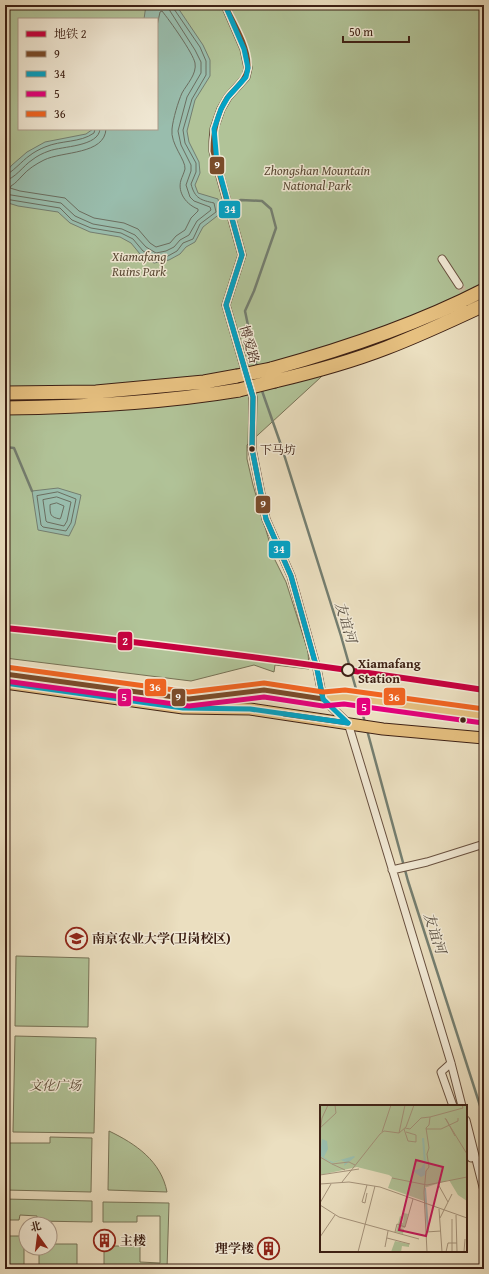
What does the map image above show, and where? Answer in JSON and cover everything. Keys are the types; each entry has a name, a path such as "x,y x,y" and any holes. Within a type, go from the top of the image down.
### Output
{"highway":[{"path":"5,408 41,408 142,403 189,398 239,390 273,375 408,325 484,290"},
{"path":"5,393 102,391 204,382 237,376 273,375 323,368 385,348 419,335 484,305"}],"main road":[{"path":"5,674 189,699 264,690 323,699 344,697 484,716"},
{"path":"5,683 183,708 250,709 383,729 484,738"}],"street":[{"name":"博爱路","path":"225,5 244,49 248,68 246,77 228,97 221,109 214,129 213,151 242,254 226,305 253,397 252,449 266,519 291,576 317,669 323,699"},
{"path":"442,259 459,284"},
{"path":"323,699 348,723 396,870 462,1105"},
{"path":"396,870 484,844"},
{"path":"451,1063 441,1072 453,1105"},
{"path":"467,1124 484,1192"},
{"path":"467,1146 484,1192"}],"green space":[{"name":"Xiamafang Ruins Park","path":"5,5 484,5 484,284 357,344 247,445 247,459 253,485 274,558 286,582 308,651 309,669 275,665 274,672 254,665 191,681 5,658"},
{"path":"16,956 89,958 88,1027 15,1026"},
{"name":"文化广场","path":"15,1036 96,1038 94,1133 13,1132"},
{"path":"109,1131 129,1142 146,1155 159,1171 167,1192 108,1190"},
{"path":"50,1137 92,1138 91,1192 5,1190 5,1143 50,1143"},
{"path":"5,1199 92,1201 92,1222 58,1221 58,1216 20,1215 18,1216 18,1220 5,1220"},
{"path":"103,1202 169,1203 167,1269 104,1269 104,1246 140,1246 140,1262 160,1263 160,1216 137,1216 137,1222 103,1222"},
{"path":"5,1236 18,1236 18,1256 24,1256 24,1268 39,1267 39,1256 58,1256 58,1244 77,1244 77,1268 91,1269 5,1269"}],"water":[{"path":"146,5 176,5 203,45 210,60 210,76 195,100 187,131 189,142 199,162 200,173 195,185 198,193 218,199 221,213 203,227 195,242 186,247 180,254 169,260 154,263 140,254 131,243 120,237 90,232 70,223 58,212 18,206 5,202 5,173 27,152 45,142 86,134 92,130 158,130 158,18 144,18"},
{"path":"58,488 81,495 75,524 69,536 38,530 32,491"}],"waterway":[{"name":"友谊河","path":"220,208 241,200 262,201 271,209 276,228 254,291 245,311 257,368"},
{"name":"友谊河","path":"261,388 281,445 341,636 358,696"},
{"path":"5,447 14,448 32,491"},
{"name":"友谊河","path":"360,703 365,723"},
{"name":"友谊河","path":"367,730 408,881 484,1118"}],"tunnel":[{"path":"459,285 470,299"}],"metro line":[{"name":"2","path":"5,628 245,656 484,690"}],"transit line":[{"name":"9","path":"5,674 189,699 264,690 323,699 317,669 291,576 266,519 252,449 253,397 226,305 242,255 213,151 214,137 216,123 224,104 227,98 246,75 248,65 246,50 243,42 225,5"},
{"name":"34","path":"225,5 244,49 248,68 246,77 228,97 221,109 214,129 217,163 242,255 226,305 253,397 252,449 266,519 291,576 317,669 323,699 348,723"},
{"name":"36","path":"6,667 189,692 264,683 323,692 345,690 484,709"},
{"name":"5","path":"5,681 189,706 264,697 323,706 344,704 483,723"},
{"name":"34","path":"5,683 183,708 250,709 348,723"},
{"name":"9","path":"284,714 348,723"}],"place":[{"name":"下马坊","path":"252,449"},
{"name":"Xiamafang Station","path":"348,670"},
{"name":"南京农业大学(卫岗校区)","path":"76,938"},
{"name":"主楼","path":"105,1240"},
{"name":"理学楼","path":"269,1248"}],"park label":[{"name":"Zhongshan Mountain National Park","path":"317,178"}]}
